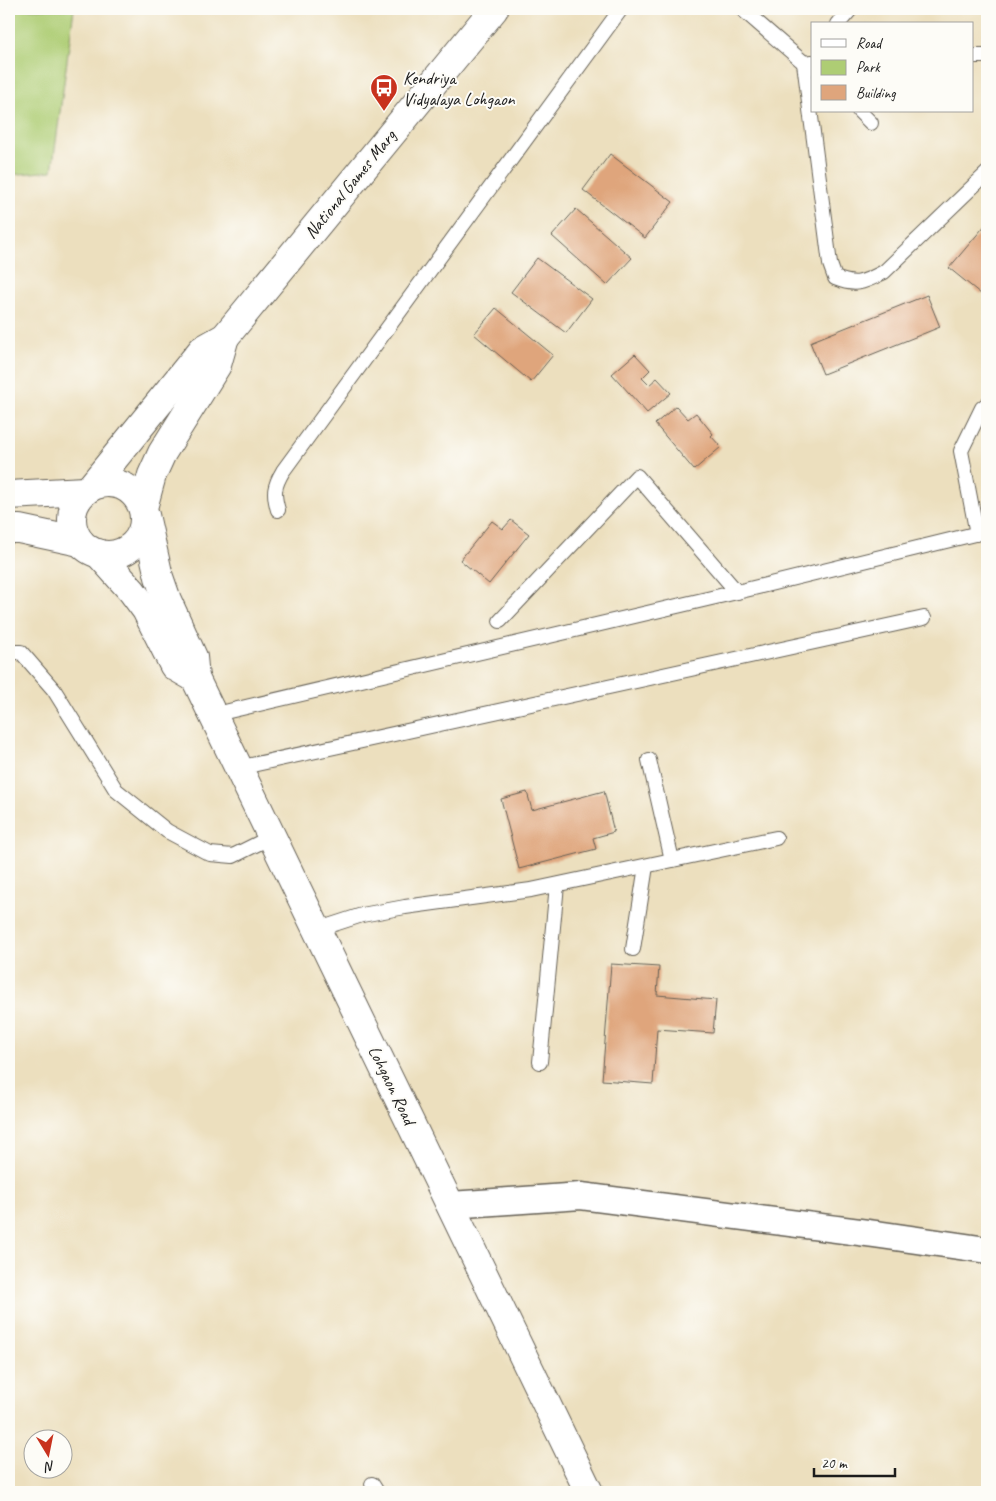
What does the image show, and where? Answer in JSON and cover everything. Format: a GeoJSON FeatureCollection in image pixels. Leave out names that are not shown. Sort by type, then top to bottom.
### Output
{"type":"FeatureCollection","features":[{"type":"Feature","properties":{"kind":"main road","name":"National Games Marg"},"geometry":{"type":"LineString","coordinates":[[144,512],[152,475],[162,453],[217,365],[226,337],[494,9]]}},
{"type":"Feature","properties":{"kind":"main road","name":"National Games Marg"},"geometry":{"type":"LineString","coordinates":[[88,489],[202,350],[226,337]]}},
{"type":"Feature","properties":{"kind":"main road"},"geometry":{"type":"LineString","coordinates":[[9,495],[88,489],[104,483],[119,484],[136,496],[144,512],[143,529],[137,542],[119,554],[112,555],[19,529],[9,529]]}},
{"type":"Feature","properties":{"kind":"main road"},"geometry":{"type":"LineString","coordinates":[[88,489],[76,502],[72,516],[74,530],[89,548],[132,591],[146,610],[174,666],[195,678]]}},
{"type":"Feature","properties":{"kind":"main road","name":"Lohgaon Road"},"geometry":{"type":"LineString","coordinates":[[144,512],[159,577],[192,657],[195,678],[589,1492]]}},
{"type":"Feature","properties":{"kind":"street"},"geometry":{"type":"LineString","coordinates":[[450,1205],[581,1196],[987,1250]]}},
{"type":"Feature","properties":{"kind":"lane"},"geometry":{"type":"LineString","coordinates":[[278,510],[274,485],[282,471],[621,9]]}},
{"type":"Feature","properties":{"kind":"lane"},"geometry":{"type":"LineString","coordinates":[[742,9],[810,62]]}},
{"type":"Feature","properties":{"kind":"lane"},"geometry":{"type":"LineString","coordinates":[[840,22],[851,9]]}},
{"type":"Feature","properties":{"kind":"lane"},"geometry":{"type":"LineString","coordinates":[[974,56],[987,56]]}},
{"type":"Feature","properties":{"kind":"lane"},"geometry":{"type":"LineString","coordinates":[[815,112],[830,264],[835,278],[848,283],[866,282],[884,272],[987,173]]}},
{"type":"Feature","properties":{"kind":"lane"},"geometry":{"type":"LineString","coordinates":[[860,112],[871,122]]}},
{"type":"Feature","properties":{"kind":"lane"},"geometry":{"type":"LineString","coordinates":[[212,715],[737,592],[982,532],[961,450],[982,408],[987,404]]}},
{"type":"Feature","properties":{"kind":"lane"},"geometry":{"type":"LineString","coordinates":[[500,621],[637,476],[737,592]]}},
{"type":"Feature","properties":{"kind":"lane"},"geometry":{"type":"LineString","coordinates":[[238,768],[924,618]]}},
{"type":"Feature","properties":{"kind":"lane"},"geometry":{"type":"LineString","coordinates":[[9,652],[21,652],[54,690],[116,790],[167,831],[210,854],[233,856],[271,837]]}},
{"type":"Feature","properties":{"kind":"lane"},"geometry":{"type":"LineString","coordinates":[[649,760],[672,860]]}},
{"type":"Feature","properties":{"kind":"lane"},"geometry":{"type":"LineString","coordinates":[[316,930],[362,915],[558,885],[776,838]]}},
{"type":"Feature","properties":{"kind":"lane"},"geometry":{"type":"LineString","coordinates":[[633,949],[646,866]]}},
{"type":"Feature","properties":{"kind":"lane"},"geometry":{"type":"LineString","coordinates":[[540,1062],[558,885]]}},
{"type":"Feature","properties":{"kind":"green space"},"geometry":{"type":"Polygon","coordinates":[[[9,9],[74,9],[52,171],[9,175],[9,9]]]}},
{"type":"Feature","properties":{"kind":"building"},"geometry":{"type":"Polygon","coordinates":[[[610,154],[673,202],[645,238],[583,190],[610,154]]]}},
{"type":"Feature","properties":{"kind":"building"},"geometry":{"type":"Polygon","coordinates":[[[576,209],[632,258],[607,285],[552,236],[576,209]]]}},
{"type":"Feature","properties":{"kind":"building"},"geometry":{"type":"Polygon","coordinates":[[[987,223],[987,286],[981,294],[949,268],[987,223]]]}},
{"type":"Feature","properties":{"kind":"building"},"geometry":{"type":"Polygon","coordinates":[[[537,258],[592,299],[566,333],[511,292],[537,258]]]}},
{"type":"Feature","properties":{"kind":"building"},"geometry":{"type":"Polygon","coordinates":[[[927,295],[940,327],[823,374],[810,342],[927,295]]]}},
{"type":"Feature","properties":{"kind":"building"},"geometry":{"type":"Polygon","coordinates":[[[496,308],[553,355],[531,382],[474,334],[496,308]]]}},
{"type":"Feature","properties":{"kind":"building"},"geometry":{"type":"Polygon","coordinates":[[[635,354],[650,370],[642,378],[649,385],[657,378],[671,393],[647,413],[612,374],[635,354]]]}},
{"type":"Feature","properties":{"kind":"building"},"geometry":{"type":"Polygon","coordinates":[[[676,406],[688,419],[696,413],[713,434],[711,436],[721,447],[694,470],[655,424],[676,406]]]}},
{"type":"Feature","properties":{"kind":"building"},"geometry":{"type":"Polygon","coordinates":[[[511,520],[529,534],[489,584],[460,560],[492,521],[503,529],[511,520]]]}},
{"type":"Feature","properties":{"kind":"building"},"geometry":{"type":"Polygon","coordinates":[[[604,791],[614,832],[593,838],[596,849],[519,869],[501,799],[527,792],[532,810],[604,791]]]}},
{"type":"Feature","properties":{"kind":"building"},"geometry":{"type":"Polygon","coordinates":[[[611,964],[659,967],[657,995],[716,1000],[713,1033],[657,1029],[653,1084],[602,1080],[611,964]]]}},
{"type":"Feature","properties":{"kind":"place","name":"Kendriya Vidyalaya Lohgaon"},"geometry":{"type":"Point","coordinates":[384,112]}}]}
